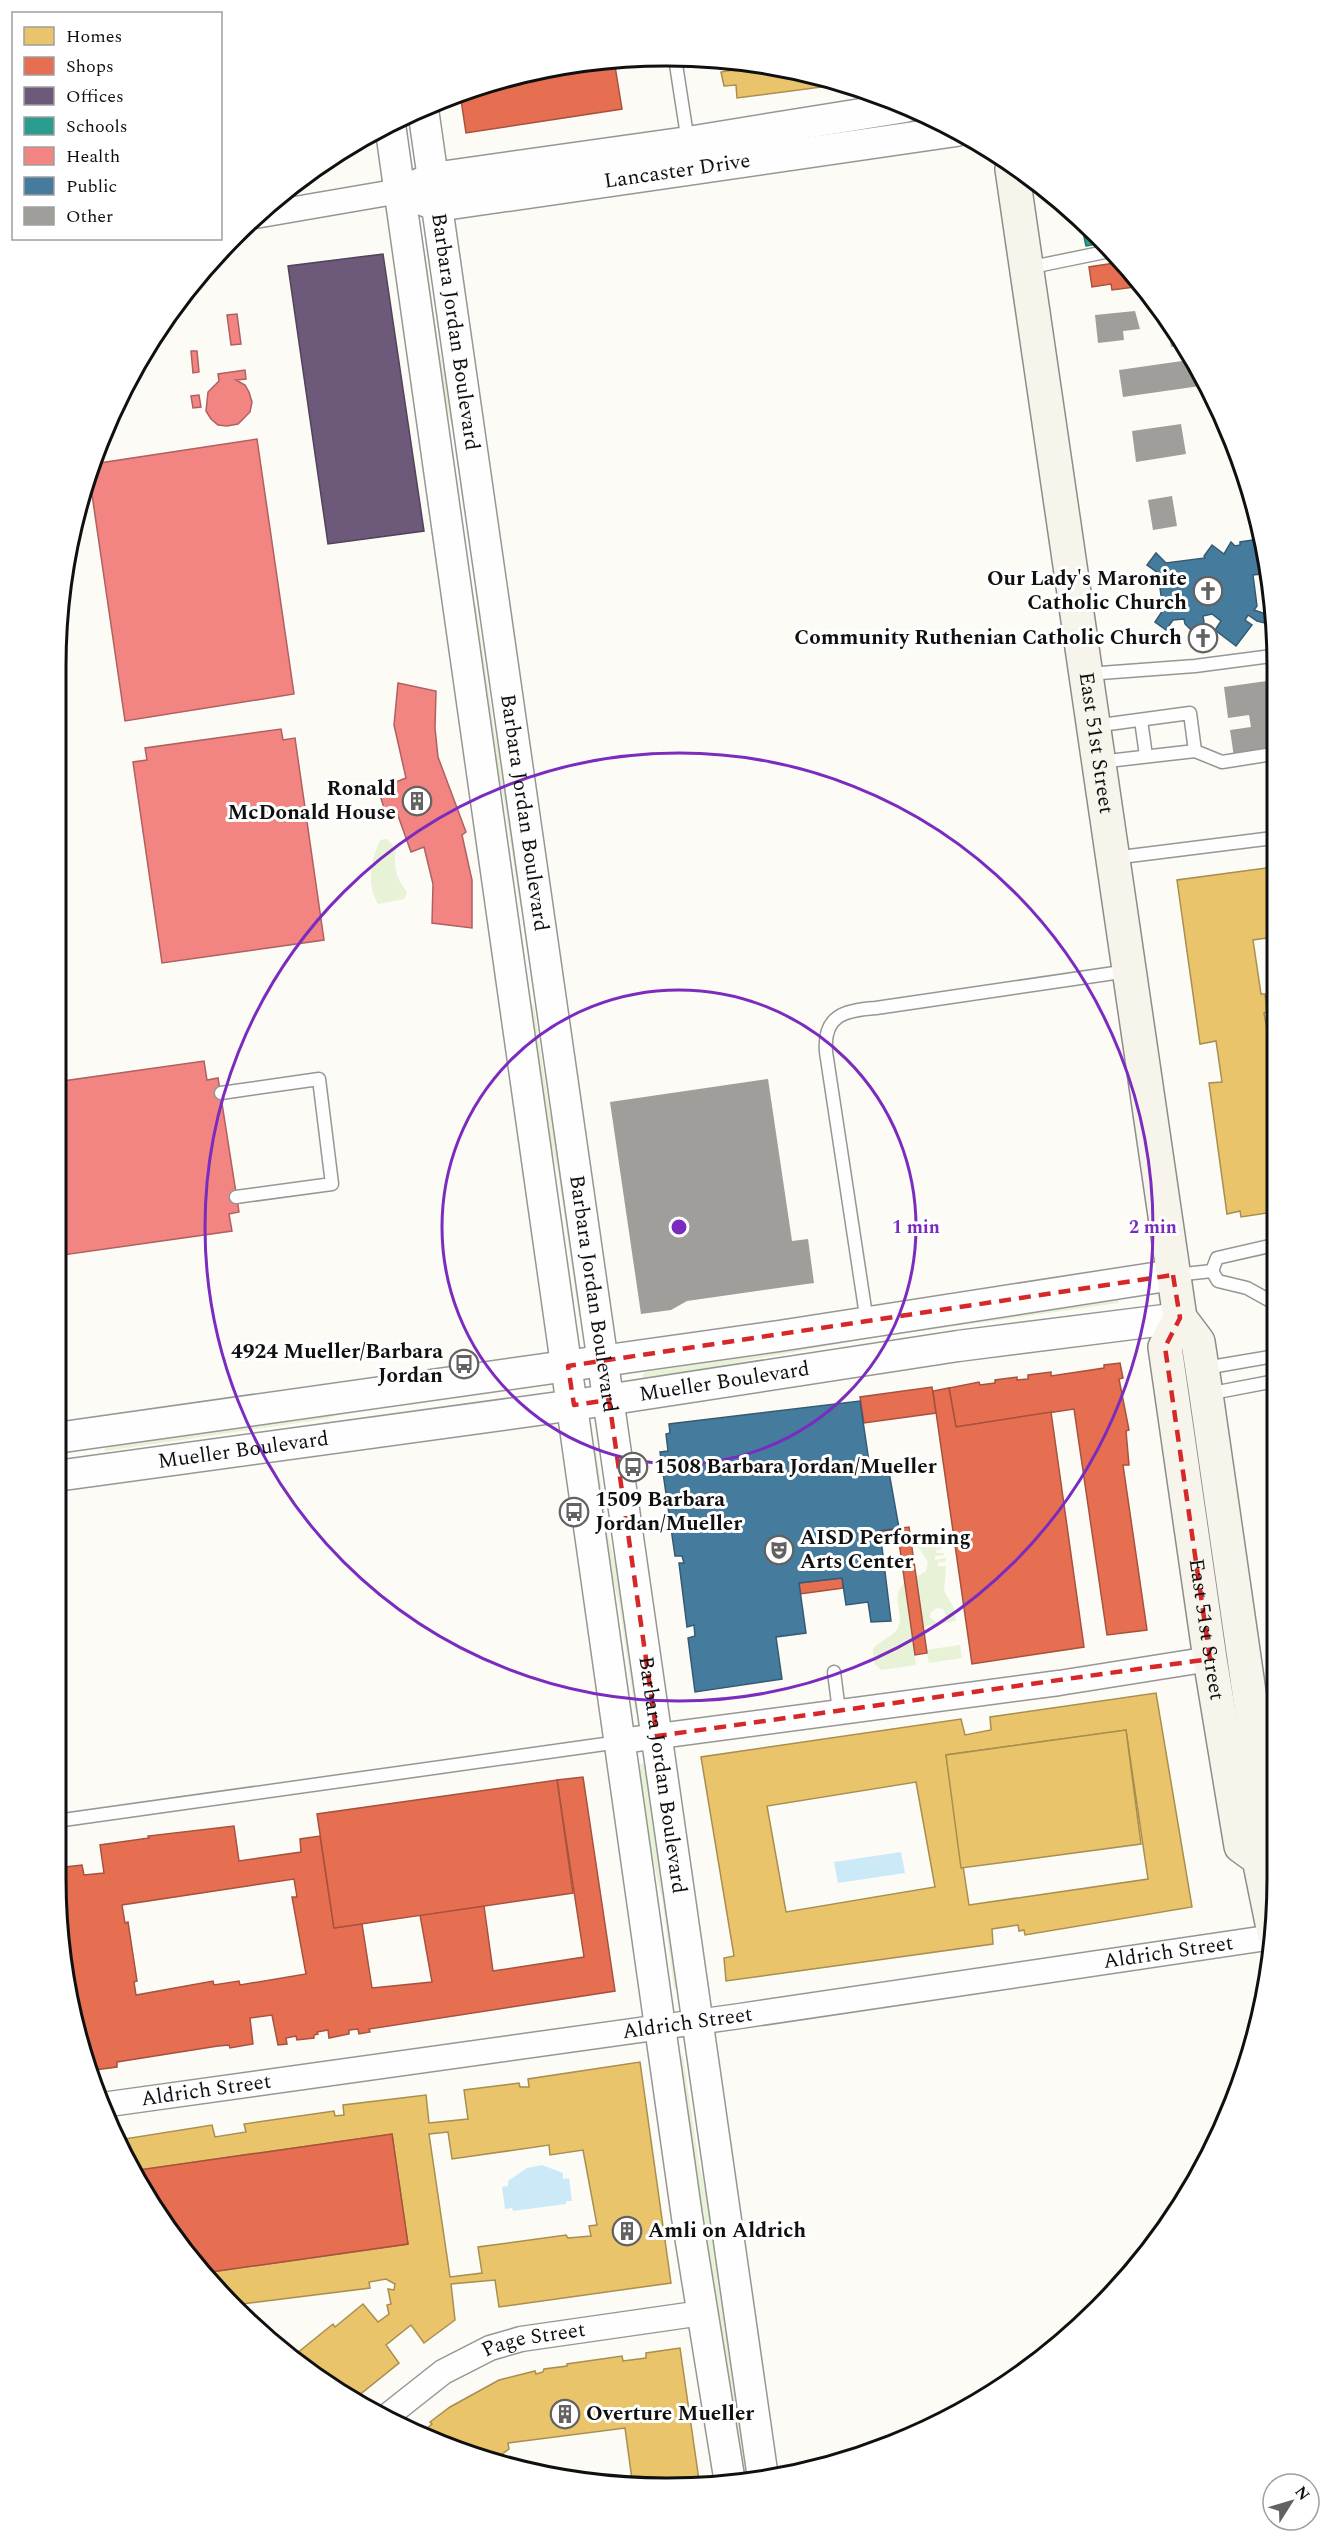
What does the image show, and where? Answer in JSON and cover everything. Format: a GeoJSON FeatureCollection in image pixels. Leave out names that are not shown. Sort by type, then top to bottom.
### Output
{"type":"FeatureCollection","features":[{"type":"Feature","properties":{"kind":"main road","name":"East 51st Street"},"geometry":{"type":"LineString","coordinates":[[1013,176],[1179,1318],[1198,1342],[1267,1818]]}},
{"type":"Feature","properties":{"kind":"main road","name":"East 51st Street"},"geometry":{"type":"LineString","coordinates":[[1179,1318],[1166,1347],[1210,1659],[1241,1846],[1259,1858],[1267,1843]]}},
{"type":"Feature","properties":{"kind":"main road"},"geometry":{"type":"LineString","coordinates":[[1259,1858],[1266,1899]]}},
{"type":"Feature","properties":{"kind":"street","name":"Lancaster Drive"},"geometry":{"type":"LineString","coordinates":[[435,192],[688,142],[890,109]]}},
{"type":"Feature","properties":{"kind":"street","name":"Barbara Jordan Boulevard"},"geometry":{"type":"LineString","coordinates":[[424,118],[762,2470]]}},
{"type":"Feature","properties":{"kind":"street","name":"Barbara Jordan Boulevard"},"geometry":{"type":"LineString","coordinates":[[391,133],[574,1405],[660,2026],[702,2313],[729,2475]]}},
{"type":"Feature","properties":{"kind":"street","name":"Lancaster Drive"},"geometry":{"type":"LineString","coordinates":[[274,213],[400,191],[435,192],[941,133]]}},
{"type":"Feature","properties":{"kind":"street","name":"Mueller Boulevard"},"geometry":{"type":"LineString","coordinates":[[66,1437],[867,1323],[1173,1275]]}},
{"type":"Feature","properties":{"kind":"street","name":"Mueller Boulevard"},"geometry":{"type":"LineString","coordinates":[[66,1475],[609,1400],[958,1347],[1179,1318]]}},
{"type":"Feature","properties":{"kind":"street"},"geometry":{"type":"LineString","coordinates":[[621,1741],[1036,1686],[1210,1659]]}},
{"type":"Feature","properties":{"kind":"street","name":"Aldrich Street"},"geometry":{"type":"LineString","coordinates":[[111,2104],[699,2022],[1264,1936]]}},
{"type":"Feature","properties":{"kind":"street","name":"Page Street"},"geometry":{"type":"LineString","coordinates":[[393,2412],[443,2372],[490,2348],[521,2339],[702,2313]]}},
{"type":"Feature","properties":{"kind":"lane"},"geometry":{"type":"LineString","coordinates":[[676,66],[688,142]]}},
{"type":"Feature","properties":{"kind":"lane"},"geometry":{"type":"LineString","coordinates":[[1026,268],[1101,253]]}},
{"type":"Feature","properties":{"kind":"lane"},"geometry":{"type":"LineString","coordinates":[[1086,674],[1195,666],[1267,657]]}},
{"type":"Feature","properties":{"kind":"lane"},"geometry":{"type":"LineString","coordinates":[[1093,726],[1190,713],[1195,751]]}},
{"type":"Feature","properties":{"kind":"lane"},"geometry":{"type":"LineString","coordinates":[[1141,720],[1146,756]]}},
{"type":"Feature","properties":{"kind":"lane"},"geometry":{"type":"LineString","coordinates":[[1098,762],[1195,751],[1222,762],[1267,755]]}},
{"type":"Feature","properties":{"kind":"lane"},"geometry":{"type":"LineString","coordinates":[[1112,858],[1267,839]]}},
{"type":"Feature","properties":{"kind":"lane"},"geometry":{"type":"LineString","coordinates":[[867,1323],[826,1052],[825,1041],[830,1027],[842,1013],[852,1009],[1129,971]]}},
{"type":"Feature","properties":{"kind":"lane"},"geometry":{"type":"LineString","coordinates":[[221,1093],[319,1079],[332,1184],[236,1197]]}},
{"type":"Feature","properties":{"kind":"lane"},"geometry":{"type":"LineString","coordinates":[[1212,1271],[1218,1258],[1267,1247]]}},
{"type":"Feature","properties":{"kind":"lane"},"geometry":{"type":"LineString","coordinates":[[1173,1275],[1212,1271]]}},
{"type":"Feature","properties":{"kind":"lane"},"geometry":{"type":"LineString","coordinates":[[1212,1271],[1218,1281],[1247,1288],[1267,1298]]}},
{"type":"Feature","properties":{"kind":"lane"},"geometry":{"type":"LineString","coordinates":[[1204,1381],[1267,1359]]}},
{"type":"Feature","properties":{"kind":"lane"},"geometry":{"type":"LineString","coordinates":[[1204,1381],[1267,1381]]}},
{"type":"Feature","properties":{"kind":"lane"},"geometry":{"type":"LineString","coordinates":[[834,1672],[839,1711]]}},
{"type":"Feature","properties":{"kind":"lane"},"geometry":{"type":"LineString","coordinates":[[66,1820],[621,1741]]}},
{"type":"Feature","properties":{"kind":"highlighted area"},"geometry":{"type":"Polygon","coordinates":[[[1173,1275],[1180,1318],[1165,1347],[1210,1659],[657,1736],[609,1400],[574,1405],[568,1366],[1173,1275]]]}},
{"type":"Feature","properties":{"kind":"green space"},"geometry":{"type":"Polygon","coordinates":[[[420,248],[425,250],[439,349],[456,416],[467,514],[464,511],[453,431],[440,382],[420,248]]]}},
{"type":"Feature","properties":{"kind":"green space"},"geometry":{"type":"Polygon","coordinates":[[[472,602],[476,605],[495,734],[511,800],[524,910],[520,906],[504,800],[493,756],[472,602]]]}},
{"type":"Feature","properties":{"kind":"green space"},"geometry":{"type":"Polygon","coordinates":[[[387,839],[396,849],[396,872],[407,892],[404,899],[378,904],[372,888],[371,872],[380,840],[387,839]]]}},
{"type":"Feature","properties":{"kind":"green space"},"geometry":{"type":"Polygon","coordinates":[[[529,1003],[534,1006],[583,1320],[579,1316],[558,1172],[547,1129],[529,1003]]]}},
{"type":"Feature","properties":{"kind":"green space"},"geometry":{"type":"Polygon","coordinates":[[[1120,1297],[1118,1303],[871,1338],[646,1379],[642,1376],[645,1372],[789,1351],[851,1335],[1120,1297]]]}},
{"type":"Feature","properties":{"kind":"green space"},"geometry":{"type":"Polygon","coordinates":[[[369,1406],[325,1419],[106,1451],[104,1449],[148,1435],[369,1406]]]}},
{"type":"Feature","properties":{"kind":"green space"},"geometry":{"type":"Polygon","coordinates":[[[595,1444],[609,1538],[625,1604],[639,1714],[635,1710],[619,1604],[603,1539],[589,1445],[595,1444]]]}},
{"type":"Feature","properties":{"kind":"green space"},"geometry":{"type":"Polygon","coordinates":[[[920,1540],[920,1543],[928,1542],[929,1546],[934,1545],[935,1548],[941,1547],[942,1549],[936,1550],[937,1553],[944,1553],[944,1555],[935,1556],[935,1560],[946,1558],[946,1561],[938,1563],[938,1566],[946,1566],[944,1591],[954,1608],[956,1621],[940,1624],[946,1616],[943,1609],[937,1608],[931,1612],[930,1617],[938,1624],[923,1627],[916,1577],[926,1571],[928,1562],[919,1548],[912,1547],[911,1541],[920,1540]]]}},
{"type":"Feature","properties":{"kind":"green space"},"geometry":{"type":"Polygon","coordinates":[[[905,1583],[916,1665],[881,1670],[874,1663],[873,1649],[898,1628],[900,1616],[898,1593],[905,1583]]]}},
{"type":"Feature","properties":{"kind":"green space"},"geometry":{"type":"Polygon","coordinates":[[[960,1645],[962,1658],[929,1663],[926,1650],[960,1645]]]}},
{"type":"Feature","properties":{"kind":"green space"},"geometry":{"type":"Polygon","coordinates":[[[646,1763],[678,1991],[674,1988],[662,1898],[642,1814],[638,1765],[646,1763]]]}},
{"type":"Feature","properties":{"kind":"green space"},"geometry":{"type":"Polygon","coordinates":[[[678,2054],[683,2057],[699,2163],[712,2217],[751,2472],[744,2473],[734,2415],[723,2374],[678,2054]]]}},
{"type":"Feature","properties":{"kind":"water"},"geometry":{"type":"Polygon","coordinates":[[[901,1852],[905,1873],[838,1883],[834,1862],[901,1852]]]}},
{"type":"Feature","properties":{"kind":"water"},"geometry":{"type":"Polygon","coordinates":[[[542,2165],[563,2173],[563,2179],[569,2178],[572,2201],[566,2201],[566,2204],[513,2211],[512,2208],[505,2209],[502,2187],[508,2186],[508,2181],[527,2168],[542,2165]]]}},
{"type":"Feature","properties":{"kind":"building: Homes"},"geometry":{"type":"Polygon","coordinates":[[[733,70],[824,87],[737,98],[736,85],[724,86],[721,72],[733,70]]]}},
{"type":"Feature","properties":{"kind":"building: Homes"},"geometry":{"type":"Polygon","coordinates":[[[1267,868],[1267,938],[1253,940],[1261,994],[1265,994],[1267,1012],[1264,1013],[1267,1029],[1267,1213],[1241,1217],[1240,1211],[1227,1214],[1209,1083],[1222,1082],[1216,1041],[1200,1044],[1177,880],[1267,868]]]}},
{"type":"Feature","properties":{"kind":"building: Homes"},"geometry":{"type":"Polygon","coordinates":[[[1156,1693],[1192,1907],[1025,1935],[1024,1930],[1019,1931],[1018,1925],[992,1929],[993,1944],[726,1981],[724,1958],[734,1956],[701,1757],[961,1719],[965,1735],[991,1730],[990,1717],[1156,1693]],[[1126,1730],[946,1755],[969,1905],[1148,1879],[1126,1730]],[[916,1782],[767,1806],[786,1912],[935,1887],[916,1782]]]}},
{"type":"Feature","properties":{"kind":"building: Homes"},"geometry":{"type":"Polygon","coordinates":[[[1126,1730],[1141,1844],[961,1868],[946,1755],[1126,1730]]]}},
{"type":"Feature","properties":{"kind":"building: Homes","name":"Amli on Aldrich"},"geometry":{"type":"Polygon","coordinates":[[[640,2062],[671,2283],[499,2307],[495,2280],[451,2284],[455,2320],[424,2343],[411,2325],[386,2345],[399,2363],[360,2394],[299,2352],[333,2324],[335,2327],[363,2304],[378,2322],[389,2314],[387,2305],[391,2304],[388,2289],[394,2290],[395,2284],[386,2279],[369,2282],[370,2288],[244,2304],[214,2272],[408,2244],[392,2134],[142,2170],[126,2139],[212,2125],[215,2137],[246,2132],[244,2124],[334,2111],[335,2116],[344,2115],[343,2105],[426,2095],[429,2123],[468,2119],[464,2090],[519,2083],[520,2087],[529,2087],[528,2079],[640,2062]],[[448,2132],[429,2134],[450,2277],[482,2273],[478,2247],[566,2235],[568,2238],[591,2236],[589,2226],[597,2225],[583,2150],[550,2155],[549,2145],[452,2159],[448,2132]]]}},
{"type":"Feature","properties":{"kind":"building: Homes","name":"Overture Mueller"},"geometry":{"type":"Polygon","coordinates":[[[680,2348],[699,2477],[632,2477],[625,2428],[508,2443],[509,2449],[501,2455],[428,2428],[432,2424],[430,2422],[450,2407],[499,2380],[535,2371],[536,2374],[543,2372],[544,2369],[567,2366],[567,2364],[622,2356],[623,2361],[646,2358],[646,2353],[680,2348]]]}},
{"type":"Feature","properties":{"kind":"building: Shops"},"geometry":{"type":"Polygon","coordinates":[[[615,68],[622,109],[466,133],[461,103],[511,86],[588,71],[615,68]]]}},
{"type":"Feature","properties":{"kind":"building: Shops"},"geometry":{"type":"Polygon","coordinates":[[[1111,264],[1132,287],[1112,290],[1111,284],[1092,287],[1089,267],[1111,264]]]}},
{"type":"Feature","properties":{"kind":"building: Shops"},"geometry":{"type":"Polygon","coordinates":[[[1120,1363],[1123,1378],[1119,1379],[1129,1430],[1126,1431],[1129,1465],[1123,1465],[1147,1630],[1107,1635],[1074,1409],[956,1427],[949,1388],[979,1382],[980,1385],[995,1383],[995,1380],[1017,1377],[1017,1380],[1028,1379],[1028,1375],[1051,1372],[1051,1376],[1104,1368],[1104,1365],[1120,1363]]]}},
{"type":"Feature","properties":{"kind":"building: Shops"},"geometry":{"type":"Polygon","coordinates":[[[932,1387],[936,1413],[864,1423],[860,1397],[932,1387]]]}},
{"type":"Feature","properties":{"kind":"building: Shops"},"geometry":{"type":"Polygon","coordinates":[[[949,1388],[956,1427],[1051,1412],[1084,1647],[972,1664],[933,1391],[949,1388]]]}},
{"type":"Feature","properties":{"kind":"building: Shops"},"geometry":{"type":"Polygon","coordinates":[[[909,1527],[927,1653],[915,1655],[899,1542],[882,1545],[880,1531],[909,1527]]]}},
{"type":"Feature","properties":{"kind":"building: Shops"},"geometry":{"type":"Polygon","coordinates":[[[842,1578],[843,1588],[800,1594],[799,1583],[842,1578]]]}},
{"type":"Feature","properties":{"kind":"building: Shops"},"geometry":{"type":"Polygon","coordinates":[[[583,1777],[615,1991],[369,2029],[370,2032],[359,2034],[358,2029],[349,2030],[349,2034],[329,2038],[328,2030],[317,2032],[314,2038],[297,2040],[296,2036],[286,2038],[287,2044],[278,2045],[272,2015],[250,2018],[253,2044],[230,2048],[229,2045],[218,2046],[117,2062],[117,2067],[98,2070],[86,2033],[71,1956],[67,1917],[66,1867],[82,1865],[84,1875],[104,1873],[100,1845],[149,1838],[148,1836],[234,1826],[239,1861],[301,1852],[300,1839],[320,1836],[334,1928],[362,1924],[372,1988],[432,1982],[420,1915],[484,1906],[493,1971],[584,1957],[557,1780],[583,1777]],[[294,1879],[122,1905],[125,1923],[128,1922],[137,1981],[134,1982],[136,1995],[213,1981],[214,1985],[239,1981],[240,1985],[306,1974],[292,1897],[297,1897],[294,1879]]]}},
{"type":"Feature","properties":{"kind":"building: Shops"},"geometry":{"type":"Polygon","coordinates":[[[557,1780],[573,1893],[334,1928],[317,1814],[557,1780]]]}},
{"type":"Feature","properties":{"kind":"building: Shops"},"geometry":{"type":"Polygon","coordinates":[[[392,2134],[408,2244],[214,2272],[167,2211],[142,2170],[392,2134]]]}},
{"type":"Feature","properties":{"kind":"building: Offices"},"geometry":{"type":"Polygon","coordinates":[[[383,254],[424,531],[328,544],[288,266],[383,254]]]}},
{"type":"Feature","properties":{"kind":"building: Schools"},"geometry":{"type":"Polygon","coordinates":[[[1084,235],[1093,245],[1086,246],[1084,235]]]}},
{"type":"Feature","properties":{"kind":"building: Health"},"geometry":{"type":"Polygon","coordinates":[[[237,314],[241,344],[231,345],[227,315],[237,314]]]}},
{"type":"Feature","properties":{"kind":"building: Health"},"geometry":{"type":"Polygon","coordinates":[[[191,351],[197,351],[199,372],[193,373],[191,351]]]}},
{"type":"Feature","properties":{"kind":"building: Health"},"geometry":{"type":"Polygon","coordinates":[[[245,370],[246,379],[236,380],[245,385],[249,392],[252,402],[250,412],[238,424],[218,425],[206,411],[208,392],[219,381],[218,374],[245,370]]]}},
{"type":"Feature","properties":{"kind":"building: Health"},"geometry":{"type":"Polygon","coordinates":[[[199,395],[201,407],[193,408],[191,396],[199,395]]]}},
{"type":"Feature","properties":{"kind":"building: Health"},"geometry":{"type":"Polygon","coordinates":[[[257,439],[294,694],[125,721],[92,493],[102,463],[257,439]]]}},
{"type":"Feature","properties":{"kind":"building: Health","name":"Ronald McDonald House"},"geometry":{"type":"Polygon","coordinates":[[[398,683],[436,691],[435,728],[438,757],[466,832],[462,835],[472,880],[472,928],[432,923],[433,884],[424,847],[411,852],[396,810],[386,814],[378,789],[406,778],[394,725],[398,683]]]}},
{"type":"Feature","properties":{"kind":"building: Health"},"geometry":{"type":"Polygon","coordinates":[[[281,729],[283,740],[295,738],[324,940],[162,963],[133,762],[147,760],[145,748],[281,729]]]}},
{"type":"Feature","properties":{"kind":"building: Health"},"geometry":{"type":"Polygon","coordinates":[[[204,1061],[207,1080],[218,1078],[239,1212],[229,1214],[232,1231],[66,1255],[66,1081],[204,1061]]]}},
{"type":"Feature","properties":{"kind":"building: Public","name":"Our Lady's Maronite Catholic Church"},"geometry":{"type":"Polygon","coordinates":[[[1253,540],[1260,574],[1253,575],[1257,606],[1254,610],[1265,614],[1266,623],[1248,615],[1245,620],[1252,625],[1236,646],[1215,630],[1221,621],[1212,614],[1203,616],[1204,622],[1199,628],[1191,630],[1185,624],[1184,619],[1173,620],[1166,630],[1155,622],[1163,610],[1158,573],[1147,565],[1156,553],[1166,563],[1205,558],[1204,556],[1212,545],[1224,554],[1231,542],[1235,546],[1240,545],[1240,542],[1253,540]]]}},
{"type":"Feature","properties":{"kind":"building: Public","name":"AISD Performing Arts Center"},"geometry":{"type":"Polygon","coordinates":[[[860,1401],[871,1475],[889,1472],[899,1528],[880,1531],[891,1621],[871,1622],[868,1602],[846,1605],[842,1578],[799,1583],[806,1633],[776,1637],[782,1679],[695,1692],[688,1638],[695,1636],[694,1625],[687,1627],[679,1563],[684,1563],[682,1556],[675,1556],[660,1452],[668,1451],[666,1434],[670,1433],[669,1424],[860,1401]]]}},
{"type":"Feature","properties":{"kind":"building: Other"},"geometry":{"type":"Polygon","coordinates":[[[1135,311],[1140,329],[1123,331],[1124,340],[1098,343],[1095,315],[1135,311]]]}},
{"type":"Feature","properties":{"kind":"building: Other"},"geometry":{"type":"Polygon","coordinates":[[[1184,361],[1197,386],[1123,397],[1119,370],[1184,361]]]}},
{"type":"Feature","properties":{"kind":"building: Other"},"geometry":{"type":"Polygon","coordinates":[[[1181,424],[1186,454],[1136,462],[1132,431],[1181,424]]]}},
{"type":"Feature","properties":{"kind":"building: Other"},"geometry":{"type":"Polygon","coordinates":[[[1172,496],[1177,526],[1153,530],[1148,500],[1172,496]]]}},
{"type":"Feature","properties":{"kind":"building: Other"},"geometry":{"type":"Polygon","coordinates":[[[1267,681],[1267,752],[1234,757],[1230,730],[1251,727],[1249,715],[1228,718],[1224,687],[1267,681]]]}},
{"type":"Feature","properties":{"kind":"building: Other"},"geometry":{"type":"Polygon","coordinates":[[[768,1079],[792,1241],[808,1239],[814,1283],[687,1301],[671,1310],[641,1314],[610,1102],[768,1079]]]}},
{"type":"Feature","properties":{"kind":"place","name":"Our Lady's Maronite Catholic Church"},"geometry":{"type":"Point","coordinates":[1208,591]}},
{"type":"Feature","properties":{"kind":"place","name":"Community Ruthenian Catholic Church"},"geometry":{"type":"Point","coordinates":[1203,638]}},
{"type":"Feature","properties":{"kind":"place","name":"Ronald McDonald House"},"geometry":{"type":"Point","coordinates":[417,801]}},
{"type":"Feature","properties":{"kind":"place","name":"4924 Mueller/Barbara Jordan"},"geometry":{"type":"Point","coordinates":[464,1364]}},
{"type":"Feature","properties":{"kind":"place","name":"1508 Barbara Jordan/Mueller"},"geometry":{"type":"Point","coordinates":[633,1467]}},
{"type":"Feature","properties":{"kind":"place","name":"1509 Barbara Jordan/Mueller"},"geometry":{"type":"Point","coordinates":[574,1512]}},
{"type":"Feature","properties":{"kind":"place","name":"AISD Performing Arts Center"},"geometry":{"type":"Point","coordinates":[779,1550]}},
{"type":"Feature","properties":{"kind":"place","name":"Amli on Aldrich"},"geometry":{"type":"Point","coordinates":[627,2231]}},
{"type":"Feature","properties":{"kind":"place","name":"Overture Mueller"},"geometry":{"type":"Point","coordinates":[565,2414]}}]}
